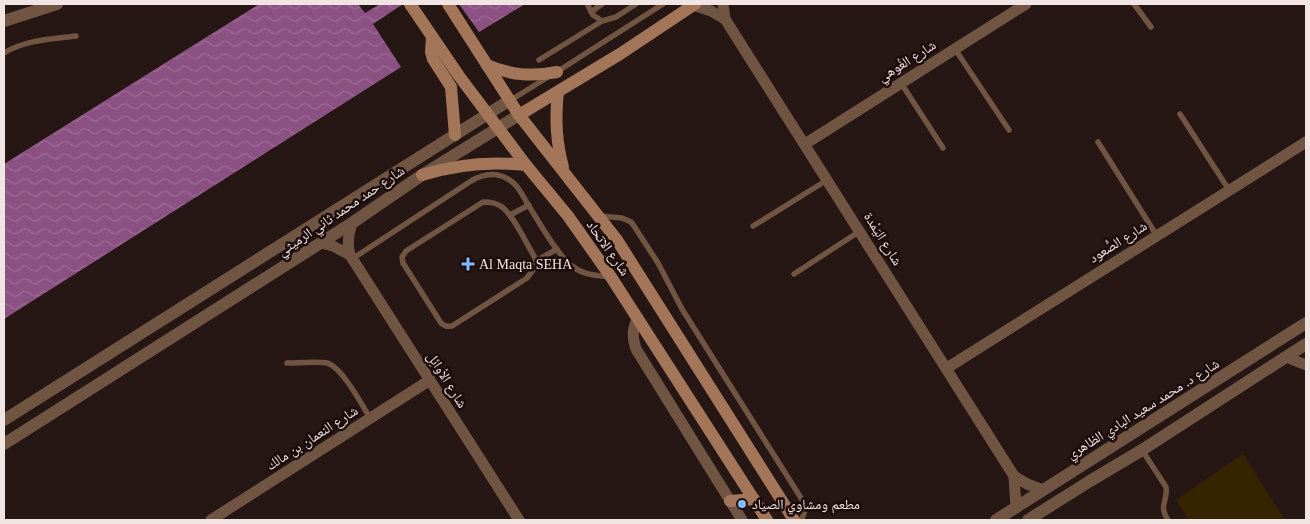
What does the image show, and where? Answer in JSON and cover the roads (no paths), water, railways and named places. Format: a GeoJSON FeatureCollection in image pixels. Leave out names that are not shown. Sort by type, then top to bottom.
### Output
{"type":"FeatureCollection","features":[{"type":"Feature","properties":{"kind":"main road","name":"شارع الاتحاد"},"geometry":{"type":"LineString","coordinates":[[410,4],[487,114],[568,216],[611,277],[767,520]]}},
{"type":"Feature","properties":{"kind":"main road","name":"شارع الاتحاد"},"geometry":{"type":"LineString","coordinates":[[448,4],[520,115],[617,240],[794,520]]}},
{"type":"Feature","properties":{"kind":"main road","name":"شارع حمد محمد ثاني الرميثي"},"geometry":{"type":"LineString","coordinates":[[520,115],[620,54],[694,5]]}},
{"type":"Feature","properties":{"kind":"main road"},"geometry":{"type":"LineString","coordinates":[[432,37],[431,52],[433,59],[451,87],[454,135]]}},
{"type":"Feature","properties":{"kind":"main road"},"geometry":{"type":"LineString","coordinates":[[486,65],[513,74],[528,75],[557,72]]}},
{"type":"Feature","properties":{"kind":"main road"},"geometry":{"type":"LineString","coordinates":[[558,92],[556,130],[564,172]]}},
{"type":"Feature","properties":{"kind":"main road"},"geometry":{"type":"LineString","coordinates":[[422,174],[471,164],[507,163],[526,165]]}},
{"type":"Feature","properties":{"kind":"main road"},"geometry":{"type":"LineString","coordinates":[[730,502],[754,499]]}},
{"type":"Feature","properties":{"kind":"street"},"geometry":{"type":"LineString","coordinates":[[4,21],[57,4]]}},
{"type":"Feature","properties":{"kind":"street","name":"شارع اليَمْدة"},"geometry":{"type":"LineString","coordinates":[[723,4],[725,19],[1014,476],[1016,508]]}},
{"type":"Feature","properties":{"kind":"street"},"geometry":{"type":"LineString","coordinates":[[694,5],[711,11],[725,19]]}},
{"type":"Feature","properties":{"kind":"street","name":"شارع الغُوهي"},"geometry":{"type":"LineString","coordinates":[[804,144],[955,49],[1019,6]]}},
{"type":"Feature","properties":{"kind":"street","name":"شارع حمد محمد ثاني الرميثي"},"geometry":{"type":"LineString","coordinates":[[4,420],[510,100]]}},
{"type":"Feature","properties":{"kind":"street","name":"شارع حمد محمد ثاني الرميثي"},"geometry":{"type":"LineString","coordinates":[[4,444],[352,223],[422,174],[520,115]]}},
{"type":"Feature","properties":{"kind":"street","name":"شارع الصُّعود"},"geometry":{"type":"LineString","coordinates":[[946,368],[1306,142]]}},
{"type":"Feature","properties":{"kind":"street"},"geometry":{"type":"LineString","coordinates":[[351,257],[348,236],[352,223]]}},
{"type":"Feature","properties":{"kind":"street"},"geometry":{"type":"LineString","coordinates":[[321,243],[339,248],[351,257]]}},
{"type":"Feature","properties":{"kind":"street","name":"شارع الأوائِل"},"geometry":{"type":"LineString","coordinates":[[351,257],[519,520]]}},
{"type":"Feature","properties":{"kind":"street"},"geometry":{"type":"LineString","coordinates":[[638,318],[633,333],[636,349],[742,520]]}},
{"type":"Feature","properties":{"kind":"street","name":"شارع د. محمد سعيد البادي الظاهري"},"geometry":{"type":"LineString","coordinates":[[996,520],[1306,323]]}},
{"type":"Feature","properties":{"kind":"street"},"geometry":{"type":"LineString","coordinates":[[1028,520],[1142,450],[1306,344]]}},
{"type":"Feature","properties":{"kind":"street"},"geometry":{"type":"LineString","coordinates":[[1286,357],[1306,366]]}},
{"type":"Feature","properties":{"kind":"street","name":"شارع النعمان بن مالك"},"geometry":{"type":"LineString","coordinates":[[216,519],[430,380]]}},
{"type":"Feature","properties":{"kind":"street"},"geometry":{"type":"LineString","coordinates":[[34,401],[39,413],[46,417]]}},
{"type":"Feature","properties":{"kind":"street"},"geometry":{"type":"LineString","coordinates":[[1082,466],[1090,471],[1090,481]]}},
{"type":"Feature","properties":{"kind":"street"},"geometry":{"type":"LineString","coordinates":[[1014,476],[1027,484],[1043,490]]}},
{"type":"Feature","properties":{"kind":"lane"},"geometry":{"type":"LineString","coordinates":[[589,4],[591,12],[602,21]]}},
{"type":"Feature","properties":{"kind":"lane"},"geometry":{"type":"LineString","coordinates":[[591,12],[602,4]]}},
{"type":"Feature","properties":{"kind":"lane"},"geometry":{"type":"LineString","coordinates":[[539,60],[602,21],[616,17],[636,4]]}},
{"type":"Feature","properties":{"kind":"lane","name":"شارع حمد محمد ثاني الرميثي"},"geometry":{"type":"LineString","coordinates":[[510,100],[663,4]]}},
{"type":"Feature","properties":{"kind":"lane"},"geometry":{"type":"LineString","coordinates":[[1134,4],[1151,27]]}},
{"type":"Feature","properties":{"kind":"lane"},"geometry":{"type":"LineString","coordinates":[[4,53],[30,42],[76,36]]}},
{"type":"Feature","properties":{"kind":"lane"},"geometry":{"type":"LineString","coordinates":[[955,49],[1008,130]]}},
{"type":"Feature","properties":{"kind":"lane"},"geometry":{"type":"LineString","coordinates":[[901,83],[943,148]]}},
{"type":"Feature","properties":{"kind":"lane"},"geometry":{"type":"LineString","coordinates":[[1180,114],[1229,190]]}},
{"type":"Feature","properties":{"kind":"lane"},"geometry":{"type":"LineString","coordinates":[[1098,142],[1157,236]]}},
{"type":"Feature","properties":{"kind":"lane"},"geometry":{"type":"LineString","coordinates":[[351,257],[471,181],[493,174],[507,178],[518,188],[568,263],[588,275],[611,277]]}},
{"type":"Feature","properties":{"kind":"lane"},"geometry":{"type":"LineString","coordinates":[[753,226],[827,180]]}},
{"type":"Feature","properties":{"kind":"lane"},"geometry":{"type":"LineString","coordinates":[[483,202],[488,202],[498,204],[510,215],[536,261],[533,270],[527,278],[452,326],[448,326],[441,323],[403,263],[402,257],[406,251],[483,202]]}},
{"type":"Feature","properties":{"kind":"lane"},"geometry":{"type":"LineString","coordinates":[[510,215],[529,205]]}},
{"type":"Feature","properties":{"kind":"lane"},"geometry":{"type":"LineString","coordinates":[[599,216],[616,217],[626,220],[634,226],[642,238],[658,263],[682,309],[804,503],[805,512],[801,520]]}},
{"type":"Feature","properties":{"kind":"lane"},"geometry":{"type":"LineString","coordinates":[[794,274],[860,231]]}},
{"type":"Feature","properties":{"kind":"lane"},"geometry":{"type":"LineString","coordinates":[[536,261],[557,249]]}},
{"type":"Feature","properties":{"kind":"lane"},"geometry":{"type":"LineString","coordinates":[[287,363],[326,362],[333,366],[341,373],[370,418]]}},
{"type":"Feature","properties":{"kind":"lane"},"geometry":{"type":"LineString","coordinates":[[1142,450],[1166,487],[1163,508],[1168,520]]}},
{"type":"Feature","properties":{"kind":"water"},"geometry":{"type":"Polygon","coordinates":[[[259,4],[358,4],[365,13],[380,4],[403,4],[373,24],[401,67],[4,319],[4,164],[259,4]]]}},
{"type":"Feature","properties":{"kind":"water"},"geometry":{"type":"Polygon","coordinates":[[[459,4],[525,4],[479,32],[459,4]]]}},
{"type":"Feature","properties":{"kind":"place","name":"Al Maqta SEHA"},"geometry":{"type":"Point","coordinates":[468,264]}},
{"type":"Feature","properties":{"kind":"place","name":"مطعم ومشاوي الصياد"},"geometry":{"type":"Point","coordinates":[742,504]}}]}
